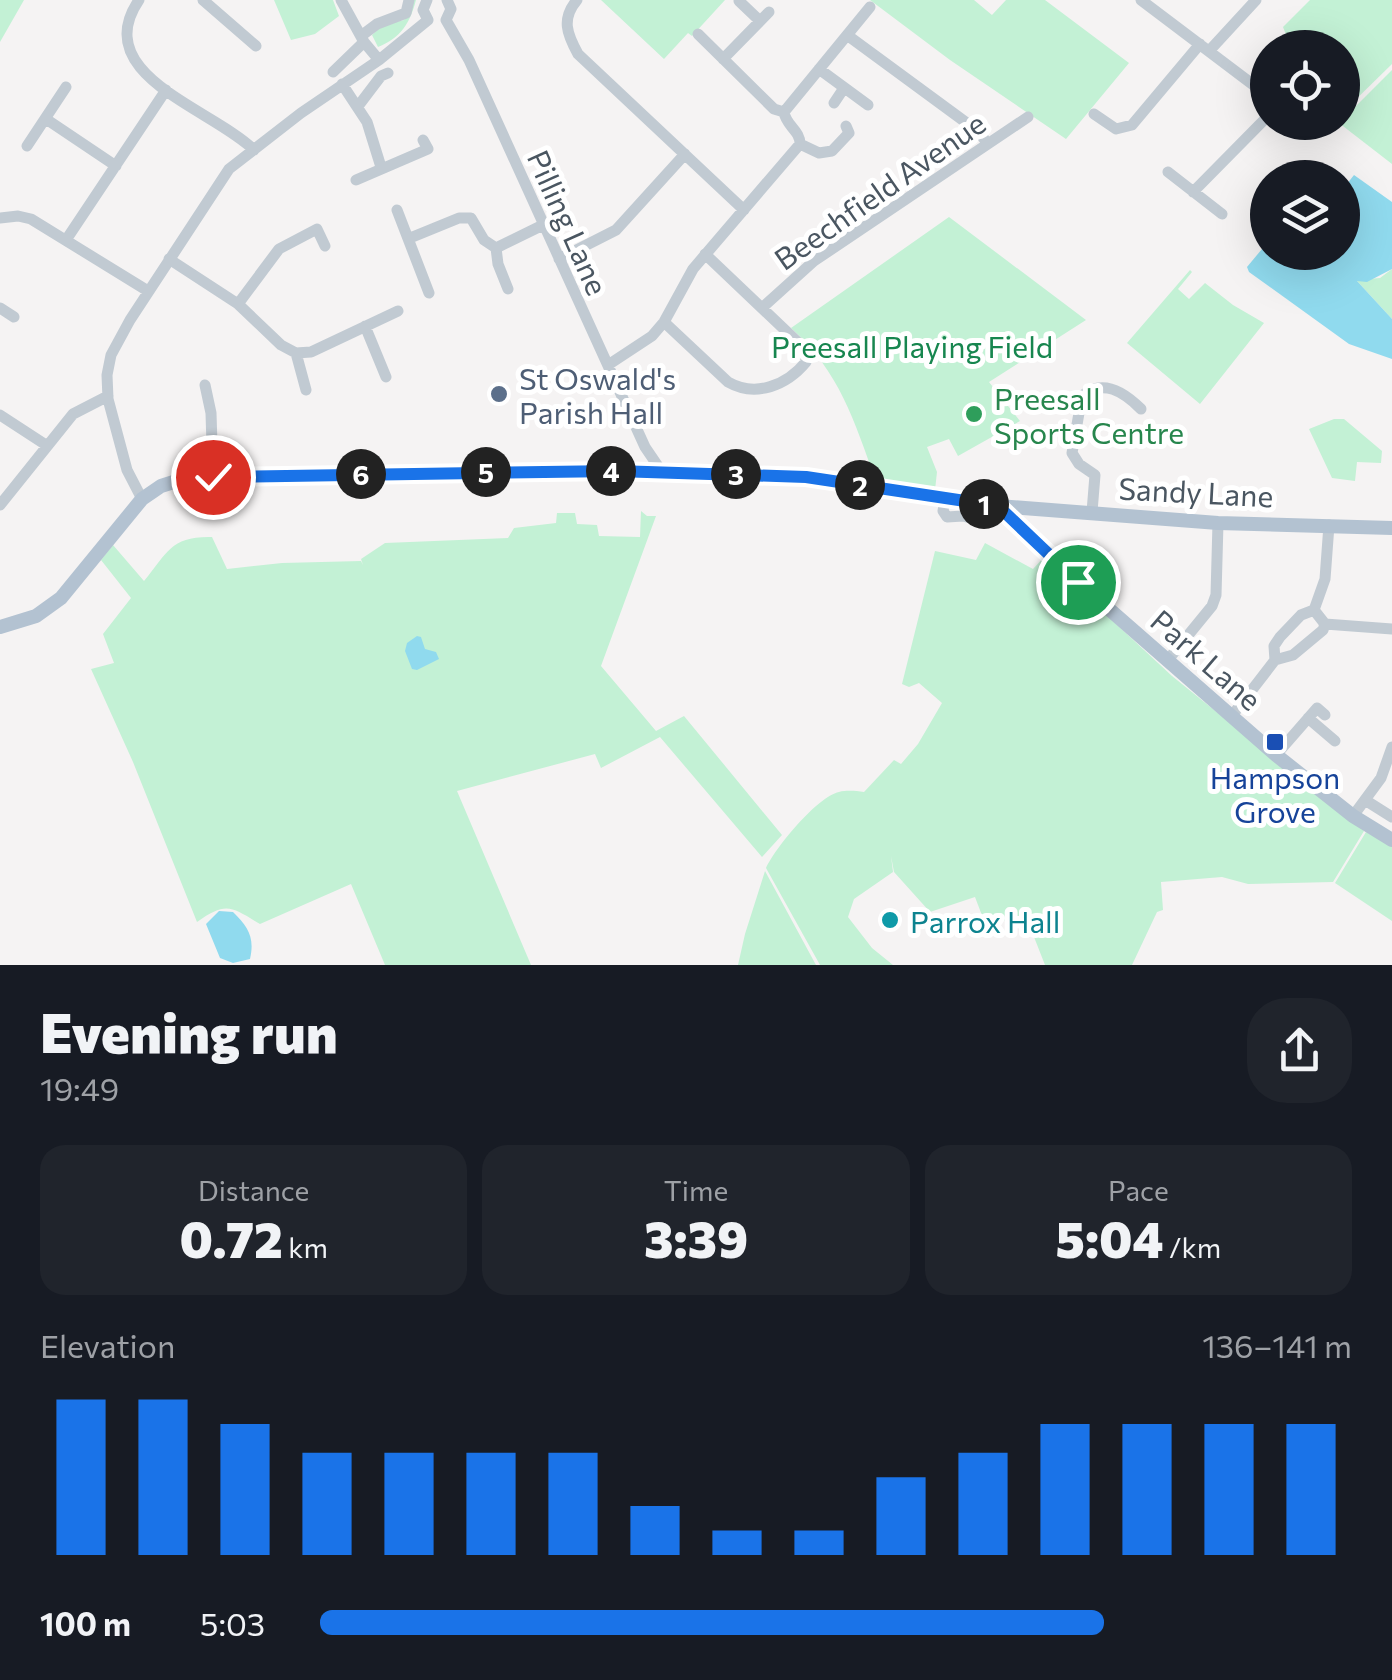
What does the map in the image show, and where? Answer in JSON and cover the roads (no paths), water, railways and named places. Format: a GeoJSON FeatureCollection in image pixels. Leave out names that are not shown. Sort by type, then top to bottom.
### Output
{"type":"FeatureCollection","features":[{"type":"Feature","properties":{"kind":"main road","name":"Sandy Lane"},"geometry":{"type":"LineString","coordinates":[[142,499],[161,486],[183,479],[213,477],[658,472],[806,477],[998,506],[1218,523],[1392,528]]}},
{"type":"Feature","properties":{"kind":"main road"},"geometry":{"type":"LineString","coordinates":[[0,628],[36,616],[62,598],[142,499]]}},
{"type":"Feature","properties":{"kind":"main road","name":"Park Lane"},"geometry":{"type":"LineString","coordinates":[[998,506],[1276,755],[1353,816],[1392,840]]}},
{"type":"Feature","properties":{"kind":"main road"},"geometry":{"type":"LineString","coordinates":[[1022,530],[1028,508]]}},
{"type":"Feature","properties":{"kind":"street"},"geometry":{"type":"LineString","coordinates":[[139,0],[130,15],[128,47],[142,74],[240,136],[254,150]]}},
{"type":"Feature","properties":{"kind":"street"},"geometry":{"type":"LineString","coordinates":[[203,0],[257,46]]}},
{"type":"Feature","properties":{"kind":"street"},"geometry":{"type":"LineString","coordinates":[[340,0],[379,60]]}},
{"type":"Feature","properties":{"kind":"street"},"geometry":{"type":"LineString","coordinates":[[333,72],[377,24],[406,13],[409,0]]}},
{"type":"Feature","properties":{"kind":"street"},"geometry":{"type":"LineString","coordinates":[[427,0],[423,10],[428,20],[438,23],[446,20],[448,1]]}},
{"type":"Feature","properties":{"kind":"street"},"geometry":{"type":"LineString","coordinates":[[576,0],[569,10],[566,32],[578,54],[744,210]]}},
{"type":"Feature","properties":{"kind":"street"},"geometry":{"type":"LineString","coordinates":[[1141,0],[1250,82]]}},
{"type":"Feature","properties":{"kind":"street"},"geometry":{"type":"LineString","coordinates":[[1094,114],[1116,130],[1132,125],[1205,47],[1256,0]]}},
{"type":"Feature","properties":{"kind":"street"},"geometry":{"type":"LineString","coordinates":[[723,59],[764,17],[739,1]]}},
{"type":"Feature","properties":{"kind":"street"},"geometry":{"type":"LineString","coordinates":[[784,112],[870,7]]}},
{"type":"Feature","properties":{"kind":"street"},"geometry":{"type":"LineString","coordinates":[[142,499],[127,470],[108,396],[107,376],[111,355],[148,291],[229,168],[428,20]]}},
{"type":"Feature","properties":{"kind":"street","name":"Pilling Lane"},"geometry":{"type":"LineString","coordinates":[[446,20],[469,60],[658,472]]}},
{"type":"Feature","properties":{"kind":"street"},"geometry":{"type":"LineString","coordinates":[[698,34],[774,108],[784,112]]}},
{"type":"Feature","properties":{"kind":"street"},"geometry":{"type":"LineString","coordinates":[[847,35],[979,132],[988,143]]}},
{"type":"Feature","properties":{"kind":"street"},"geometry":{"type":"LineString","coordinates":[[696,53],[708,44]]}},
{"type":"Feature","properties":{"kind":"street"},"geometry":{"type":"LineString","coordinates":[[818,68],[868,105]]}},
{"type":"Feature","properties":{"kind":"street"},"geometry":{"type":"LineString","coordinates":[[359,105],[380,76],[388,73]]}},
{"type":"Feature","properties":{"kind":"street"},"geometry":{"type":"LineString","coordinates":[[342,84],[359,105],[381,167]]}},
{"type":"Feature","properties":{"kind":"street"},"geometry":{"type":"LineString","coordinates":[[27,146],[66,87]]}},
{"type":"Feature","properties":{"kind":"street"},"geometry":{"type":"LineString","coordinates":[[834,103],[844,88]]}},
{"type":"Feature","properties":{"kind":"street"},"geometry":{"type":"LineString","coordinates":[[66,240],[166,90]]}},
{"type":"Feature","properties":{"kind":"street"},"geometry":{"type":"LineString","coordinates":[[608,366],[636,348],[664,322],[705,254],[800,144],[784,112]]}},
{"type":"Feature","properties":{"kind":"street","name":"Beechfield Avenue"},"geometry":{"type":"LineString","coordinates":[[762,307],[814,261],[1028,116]]}},
{"type":"Feature","properties":{"kind":"street"},"geometry":{"type":"LineString","coordinates":[[46,119],[116,166]]}},
{"type":"Feature","properties":{"kind":"street"},"geometry":{"type":"LineString","coordinates":[[800,144],[826,153],[849,133],[846,126]]}},
{"type":"Feature","properties":{"kind":"street"},"geometry":{"type":"LineString","coordinates":[[1194,192],[1250,134]]}},
{"type":"Feature","properties":{"kind":"street"},"geometry":{"type":"LineString","coordinates":[[356,180],[381,167],[416,157],[429,147]]}},
{"type":"Feature","properties":{"kind":"street"},"geometry":{"type":"LineString","coordinates":[[558,259],[616,230],[684,154]]}},
{"type":"Feature","properties":{"kind":"street"},"geometry":{"type":"LineString","coordinates":[[1168,172],[1222,214]]}},
{"type":"Feature","properties":{"kind":"street"},"geometry":{"type":"LineString","coordinates":[[397,210],[429,293]]}},
{"type":"Feature","properties":{"kind":"street"},"geometry":{"type":"LineString","coordinates":[[410,238],[466,217],[476,222],[484,240],[496,248],[508,290]]}},
{"type":"Feature","properties":{"kind":"street"},"geometry":{"type":"LineString","coordinates":[[0,218],[31,219],[148,291]]}},
{"type":"Feature","properties":{"kind":"street"},"geometry":{"type":"LineString","coordinates":[[238,304],[279,249],[316,225],[325,246]]}},
{"type":"Feature","properties":{"kind":"street"},"geometry":{"type":"LineString","coordinates":[[496,248],[543,225]]}},
{"type":"Feature","properties":{"kind":"street"},"geometry":{"type":"LineString","coordinates":[[664,322],[728,382],[741,388],[780,384],[803,368],[808,357],[805,349],[705,254]]}},
{"type":"Feature","properties":{"kind":"street"},"geometry":{"type":"LineString","coordinates":[[169,259],[238,304],[281,345],[296,353],[311,352],[398,311]]}},
{"type":"Feature","properties":{"kind":"street"},"geometry":{"type":"LineString","coordinates":[[0,308],[14,318]]}},
{"type":"Feature","properties":{"kind":"street"},"geometry":{"type":"LineString","coordinates":[[365,326],[386,376]]}},
{"type":"Feature","properties":{"kind":"street"},"geometry":{"type":"LineString","coordinates":[[296,353],[306,390]]}},
{"type":"Feature","properties":{"kind":"street"},"geometry":{"type":"LineString","coordinates":[[204,385],[212,413],[213,477]]}},
{"type":"Feature","properties":{"kind":"street"},"geometry":{"type":"LineString","coordinates":[[1092,512],[1095,476],[1079,464],[1072,449],[1082,396],[1094,388],[1110,388],[1141,409]]}},
{"type":"Feature","properties":{"kind":"street"},"geometry":{"type":"LineString","coordinates":[[0,505],[73,414],[108,396]]}},
{"type":"Feature","properties":{"kind":"street"},"geometry":{"type":"LineString","coordinates":[[0,415],[46,445]]}},
{"type":"Feature","properties":{"kind":"street"},"geometry":{"type":"LineString","coordinates":[[634,472],[645,447]]}},
{"type":"Feature","properties":{"kind":"street"},"geometry":{"type":"LineString","coordinates":[[945,500],[944,515],[985,522]]}},
{"type":"Feature","properties":{"kind":"street"},"geometry":{"type":"LineString","coordinates":[[1167,661],[1212,606],[1216,595],[1218,523]]}},
{"type":"Feature","properties":{"kind":"street"},"geometry":{"type":"LineString","coordinates":[[1275,660],[1274,646],[1280,638],[1301,615],[1314,610],[1325,579],[1329,525]]}},
{"type":"Feature","properties":{"kind":"street"},"geometry":{"type":"LineString","coordinates":[[1314,610],[1325,624],[1392,629]]}},
{"type":"Feature","properties":{"kind":"street"},"geometry":{"type":"LineString","coordinates":[[1231,716],[1275,660],[1302,649],[1325,624]]}},
{"type":"Feature","properties":{"kind":"street"},"geometry":{"type":"LineString","coordinates":[[1276,755],[1317,708],[1325,714]]}},
{"type":"Feature","properties":{"kind":"street"},"geometry":{"type":"LineString","coordinates":[[1308,718],[1335,741]]}},
{"type":"Feature","properties":{"kind":"street"},"geometry":{"type":"LineString","coordinates":[[1353,816],[1381,778],[1392,748]]}},
{"type":"Feature","properties":{"kind":"street"},"geometry":{"type":"LineString","coordinates":[[1365,800],[1392,817]]}},
{"type":"Feature","properties":{"kind":"water"},"geometry":{"type":"Polygon","coordinates":[[[1360,179],[1392,202],[1392,269],[1367,282],[1357,281],[1392,319],[1392,359],[1349,344],[1249,272],[1250,263],[1250,270],[1360,270],[1360,179]]]}},
{"type":"Feature","properties":{"kind":"water"},"geometry":{"type":"Polygon","coordinates":[[[417,636],[425,649],[436,652],[439,659],[417,670],[412,669],[405,651],[407,643],[417,636]]]}},
{"type":"Feature","properties":{"kind":"water"},"geometry":{"type":"Polygon","coordinates":[[[219,911],[233,912],[246,928],[252,944],[250,959],[233,963],[220,958],[206,924],[219,911]]]}},
{"type":"Feature","properties":{"kind":"place","name":"St Oswald's Parish Hall"},"geometry":{"type":"Point","coordinates":[499,394]}},
{"type":"Feature","properties":{"kind":"place","name":"Preesall Sports Centre"},"geometry":{"type":"Point","coordinates":[974,414]}},
{"type":"Feature","properties":{"kind":"place","name":"Hampson Grove"},"geometry":{"type":"Point","coordinates":[1275,742]}},
{"type":"Feature","properties":{"kind":"place","name":"Parrox Hall"},"geometry":{"type":"Point","coordinates":[890,920]}},
{"type":"Feature","properties":{"kind":"park label","name":"Preesall Playing Field"},"geometry":{"type":"Point","coordinates":[912,345]}}]}
